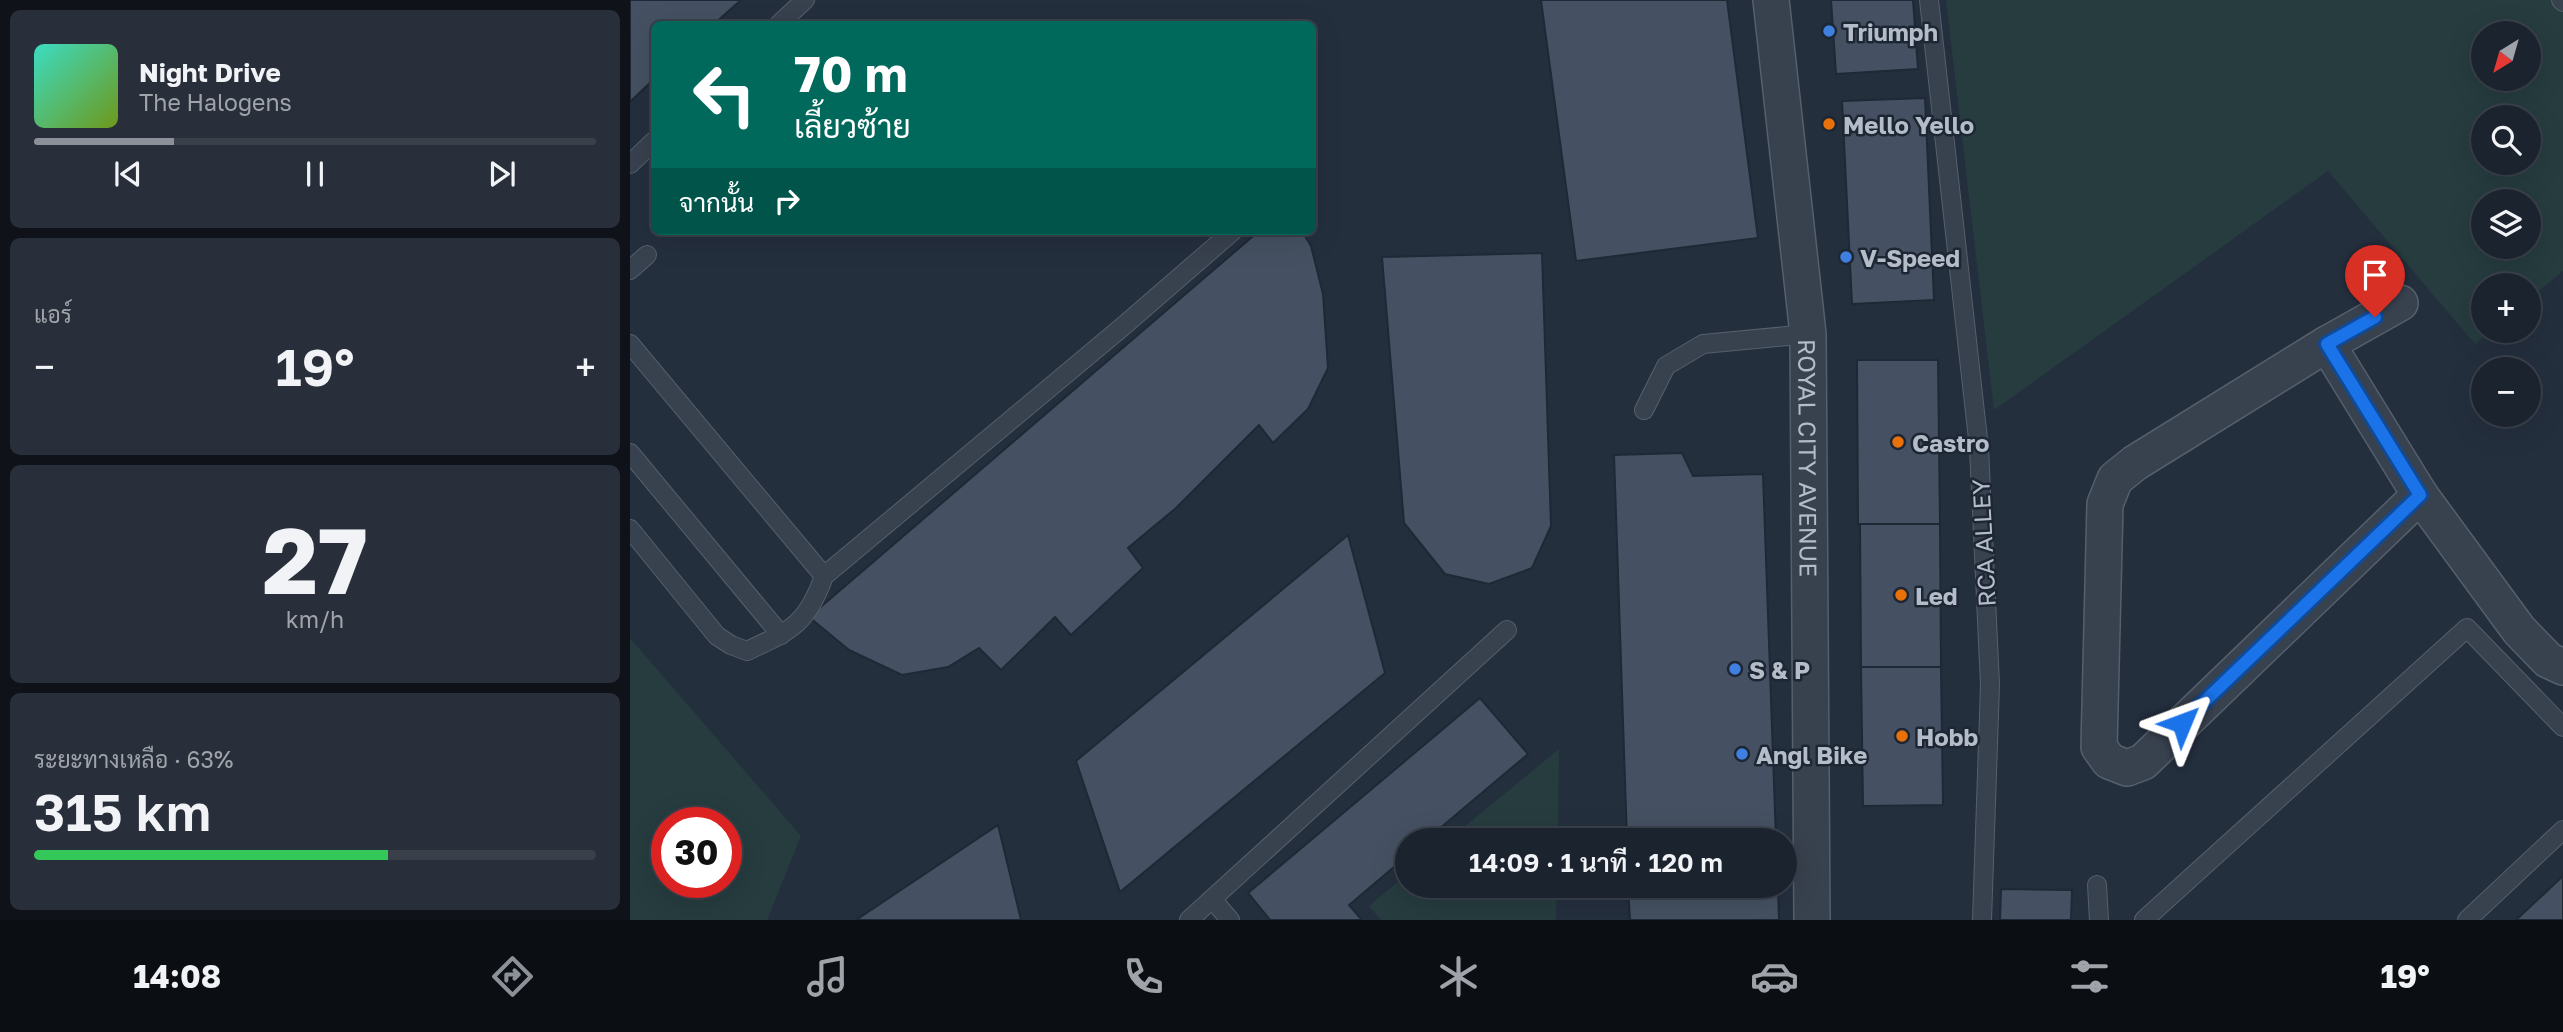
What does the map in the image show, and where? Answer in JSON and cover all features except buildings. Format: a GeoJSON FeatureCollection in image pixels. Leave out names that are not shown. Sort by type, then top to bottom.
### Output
{"type":"FeatureCollection","features":[{"type":"Feature","properties":{"kind":"street","name":"ROYAL CITY AVENUE"},"geometry":{"type":"LineString","coordinates":[[1771,0],[1808,334],[1812,920]]}},
{"type":"Feature","properties":{"kind":"street"},"geometry":{"type":"LineString","coordinates":[[2400,303],[2327,344],[2135,463],[2115,479],[2105,504],[2099,747],[2109,761],[2127,768],[2143,761],[2420,495]]}},
{"type":"Feature","properties":{"kind":"street"},"geometry":{"type":"LineString","coordinates":[[2327,344],[2420,495],[2519,630],[2548,660],[2563,667]]}},
{"type":"Feature","properties":{"kind":"lane"},"geometry":{"type":"LineString","coordinates":[[782,21],[805,0]]}},
{"type":"Feature","properties":{"kind":"lane","name":"RCA ALLEY"},"geometry":{"type":"LineString","coordinates":[[1929,0],[1979,449],[1990,685],[1982,920]]}},
{"type":"Feature","properties":{"kind":"lane"},"geometry":{"type":"LineString","coordinates":[[630,164],[651,144]]}},
{"type":"Feature","properties":{"kind":"lane"},"geometry":{"type":"LineString","coordinates":[[630,529],[717,635],[724,640],[747,651],[780,635],[807,615],[824,576],[1228,235]]}},
{"type":"Feature","properties":{"kind":"lane"},"geometry":{"type":"LineString","coordinates":[[630,271],[647,255]]}},
{"type":"Feature","properties":{"kind":"lane"},"geometry":{"type":"LineString","coordinates":[[1644,410],[1666,366],[1703,345],[1808,334]]}},
{"type":"Feature","properties":{"kind":"lane"},"geometry":{"type":"LineString","coordinates":[[630,344],[824,576]]}},
{"type":"Feature","properties":{"kind":"lane"},"geometry":{"type":"LineString","coordinates":[[630,453],[780,635]]}},
{"type":"Feature","properties":{"kind":"lane"},"geometry":{"type":"LineString","coordinates":[[2144,920],[2467,628],[2563,727]]}},
{"type":"Feature","properties":{"kind":"lane"},"geometry":{"type":"LineString","coordinates":[[1189,920],[1507,630]]}},
{"type":"Feature","properties":{"kind":"lane"},"geometry":{"type":"LineString","coordinates":[[2467,920],[2563,831]]}},
{"type":"Feature","properties":{"kind":"lane"},"geometry":{"type":"LineString","coordinates":[[2097,884],[2099,920]]}},
{"type":"Feature","properties":{"kind":"lane"},"geometry":{"type":"LineString","coordinates":[[1212,899],[1230,920]]}},
{"type":"Feature","properties":{"kind":"green space"},"geometry":{"type":"Polygon","coordinates":[[[1946,0],[2563,0],[2563,271],[2541,289],[2541,273],[2471,273],[2471,339],[2328,171],[1994,410],[1946,0]]]}},
{"type":"Feature","properties":{"kind":"green space"},"geometry":{"type":"Polygon","coordinates":[[[630,638],[801,836],[767,920],[630,920],[630,638]]]}},
{"type":"Feature","properties":{"kind":"green space"},"geometry":{"type":"Polygon","coordinates":[[[1559,749],[1558,828],[1463,828],[1559,749]]]}},
{"type":"Feature","properties":{"kind":"green space"},"geometry":{"type":"Polygon","coordinates":[[[1395,884],[1395,898],[1557,898],[1556,920],[1381,920],[1369,906],[1395,884]]]}},
{"type":"Feature","properties":{"kind":"place","name":"Triumph"},"geometry":{"type":"Point","coordinates":[1829,31]}},
{"type":"Feature","properties":{"kind":"place","name":"Mello Yello"},"geometry":{"type":"Point","coordinates":[1829,124]}},
{"type":"Feature","properties":{"kind":"place","name":"V-Speed"},"geometry":{"type":"Point","coordinates":[1846,257]}},
{"type":"Feature","properties":{"kind":"place","name":"Castro"},"geometry":{"type":"Point","coordinates":[1898,442]}},
{"type":"Feature","properties":{"kind":"place","name":"Led"},"geometry":{"type":"Point","coordinates":[1901,595]}},
{"type":"Feature","properties":{"kind":"place","name":"S & P"},"geometry":{"type":"Point","coordinates":[1735,669]}},
{"type":"Feature","properties":{"kind":"place","name":"Hobb"},"geometry":{"type":"Point","coordinates":[1902,736]}},
{"type":"Feature","properties":{"kind":"place","name":"Angl Bike"},"geometry":{"type":"Point","coordinates":[1742,754]}},
{"type":"Feature","properties":{"kind":"route"},"geometry":{"type":"LineString","coordinates":[[2182,723],[2420,495],[2327,344],[2375,317]]}}]}
